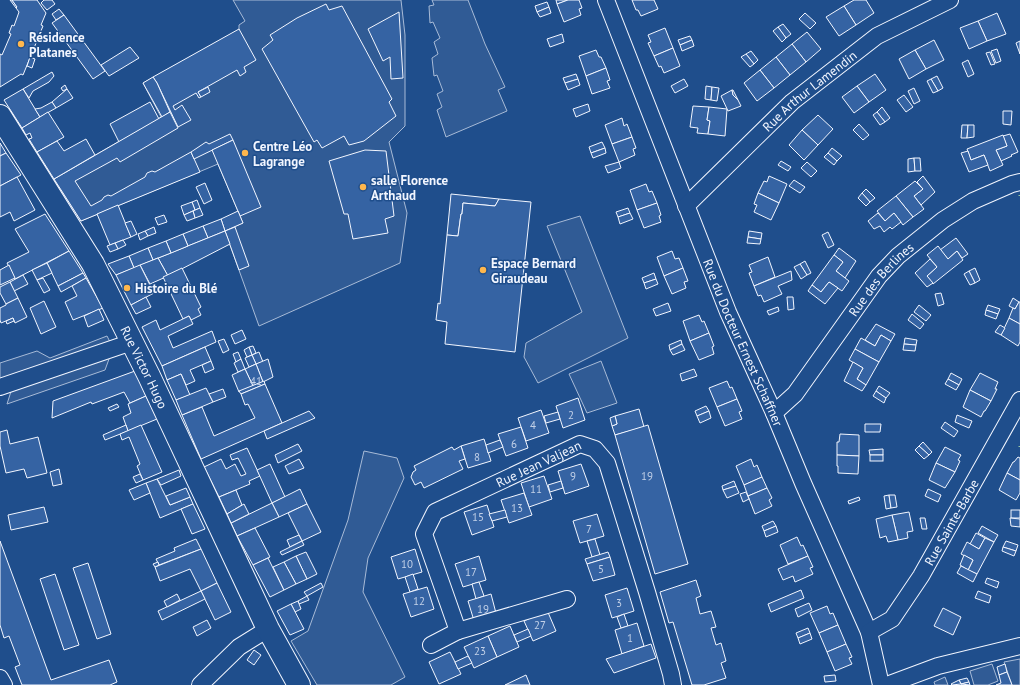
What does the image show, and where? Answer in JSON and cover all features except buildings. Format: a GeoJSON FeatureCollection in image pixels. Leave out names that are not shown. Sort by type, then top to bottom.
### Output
{"type":"FeatureCollection","features":[{"type":"Feature","properties":{"kind":"street","name":"Rue du Docteur Ernest Schaffner"},"geometry":{"type":"LineString","coordinates":[[606,0],[728,312],[774,413],[803,483],[869,632],[881,685]]}},
{"type":"Feature","properties":{"kind":"street","name":"Rue Arthur Lamendin"},"geometry":{"type":"LineString","coordinates":[[686,206],[792,102],[877,36],[950,0]]}},
{"type":"Feature","properties":{"kind":"street","name":"Rue Victor Hugo"},"geometry":{"type":"LineString","coordinates":[[0,116],[93,264],[132,342],[268,629],[299,685]]}},
{"type":"Feature","properties":{"kind":"street","name":"Rue des Berlines"},"geometry":{"type":"LineString","coordinates":[[774,413],[795,394],[879,276],[898,256],[943,220],[973,201],[1020,182]]}},
{"type":"Feature","properties":{"kind":"street"},"geometry":{"type":"LineString","coordinates":[[0,386],[132,342]]}},
{"type":"Feature","properties":{"kind":"street","name":"Rue Sainte-Barbe"},"geometry":{"type":"LineString","coordinates":[[869,632],[892,619],[920,576],[1020,400]]}},
{"type":"Feature","properties":{"kind":"street","name":"Rue Jean Valjean"},"geometry":{"type":"LineString","coordinates":[[458,631],[424,534],[435,512],[580,444],[595,449],[607,463],[650,599],[673,685]]}},
{"type":"Feature","properties":{"kind":"street"},"geometry":{"type":"LineString","coordinates":[[431,646],[458,631],[567,599]]}},
{"type":"Feature","properties":{"kind":"street"},"geometry":{"type":"LineString","coordinates":[[200,685],[239,647],[268,629]]}},
{"type":"Feature","properties":{"kind":"street"},"geometry":{"type":"LineString","coordinates":[[887,685],[938,666],[1020,646]]}},
{"type":"Feature","properties":{"kind":"street"},"geometry":{"type":"LineString","coordinates":[[0,678],[4,685]]}},
{"type":"Feature","properties":{"kind":"shaded area","name":"Centre Léo Lagrange"},"geometry":{"type":"Polygon","coordinates":[[[233,0],[401,0],[405,35],[405,126],[389,142],[407,213],[400,263],[259,326],[225,231],[243,223],[218,164],[81,221],[54,179],[161,117],[143,83],[239,30],[239,25],[245,21],[233,0]]]}},
{"type":"Feature","properties":{"kind":"shaded area"},"geometry":{"type":"Polygon","coordinates":[[[432,0],[468,0],[485,44],[505,87],[498,90],[507,111],[446,137],[437,110],[442,107],[437,94],[443,91],[437,75],[434,76],[432,58],[438,54],[434,42],[440,38],[433,22],[430,23],[429,6],[434,5],[432,0]]]}},
{"type":"Feature","properties":{"kind":"shaded area"},"geometry":{"type":"Polygon","coordinates":[[[580,216],[628,338],[538,383],[524,357],[526,343],[582,312],[547,226],[580,216]]]}},
{"type":"Feature","properties":{"kind":"shaded area"},"geometry":{"type":"Polygon","coordinates":[[[107,336],[113,348],[105,370],[7,404],[14,382],[0,387],[0,363],[37,351],[50,358],[107,336]]]}},
{"type":"Feature","properties":{"kind":"shaded area"},"geometry":{"type":"Polygon","coordinates":[[[601,361],[617,403],[587,413],[569,374],[601,361]]]}},
{"type":"Feature","properties":{"kind":"shaded area"},"geometry":{"type":"Polygon","coordinates":[[[364,451],[397,458],[404,478],[368,558],[363,592],[405,677],[391,685],[317,685],[291,641],[308,631],[348,520],[364,451]]]}},
{"type":"Feature","properties":{"kind":"shaded area"},"geometry":{"type":"Polygon","coordinates":[[[1020,659],[1020,685],[1012,685],[1004,662],[1020,659]]]}},
{"type":"Feature","properties":{"kind":"shaded area"},"geometry":{"type":"Polygon","coordinates":[[[992,664],[998,681],[988,685],[974,685],[970,671],[992,664]]]}},
{"type":"Feature","properties":{"kind":"shaded area"},"geometry":{"type":"Polygon","coordinates":[[[945,677],[948,685],[935,685],[934,682],[945,677]]]}},
{"type":"Feature","properties":{"kind":"place","name":"Résidence Platanes"},"geometry":{"type":"Point","coordinates":[21,44]}},
{"type":"Feature","properties":{"kind":"place","name":"Centre Léo Lagrange"},"geometry":{"type":"Point","coordinates":[245,153]}},
{"type":"Feature","properties":{"kind":"place","name":"salle Florence Arthaud"},"geometry":{"type":"Point","coordinates":[363,187]}},
{"type":"Feature","properties":{"kind":"place","name":"Espace Bernard Giraudeau"},"geometry":{"type":"Point","coordinates":[483,270]}},
{"type":"Feature","properties":{"kind":"place","name":"Histoire du Blé"},"geometry":{"type":"Point","coordinates":[127,288]}}]}
